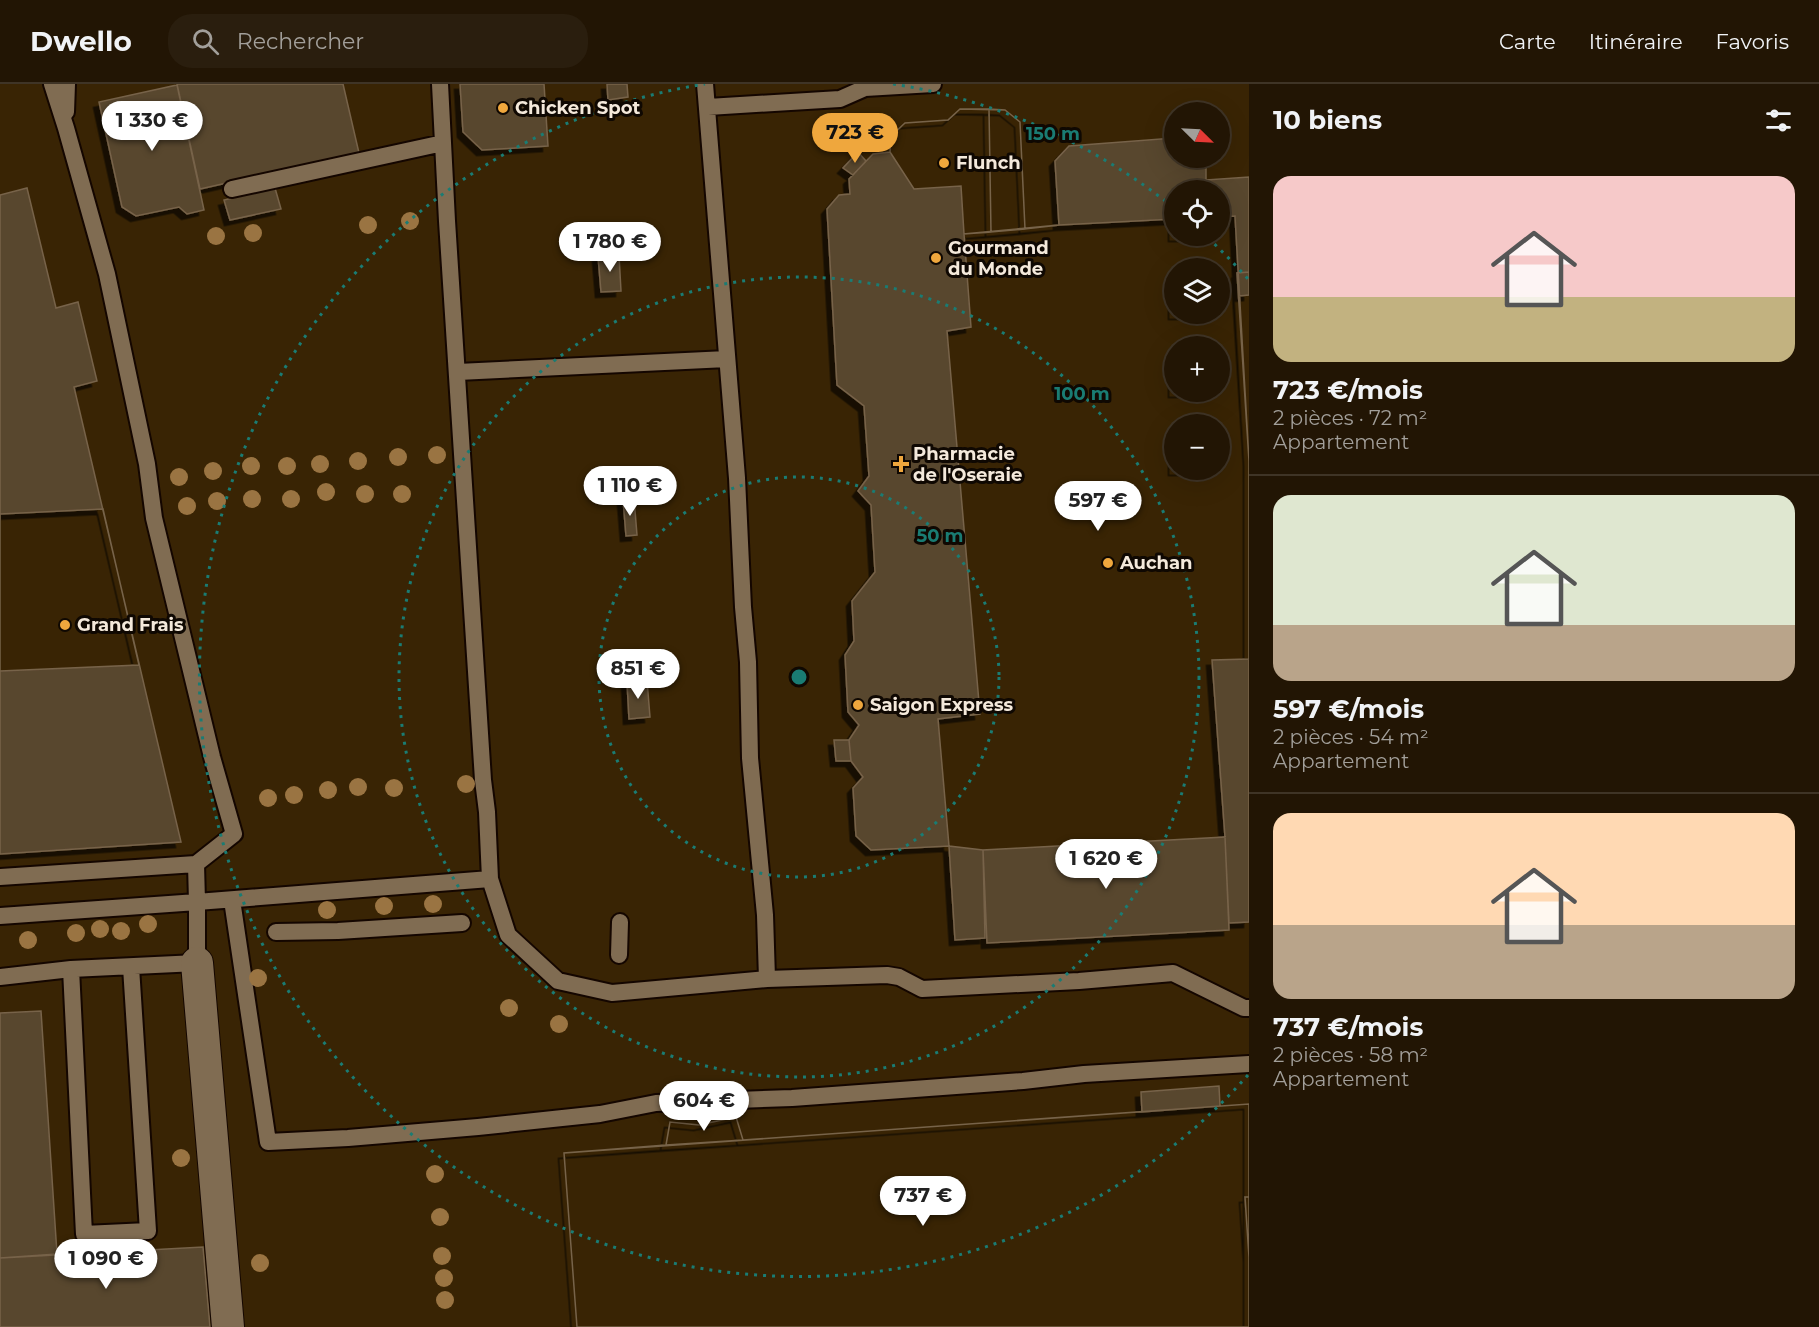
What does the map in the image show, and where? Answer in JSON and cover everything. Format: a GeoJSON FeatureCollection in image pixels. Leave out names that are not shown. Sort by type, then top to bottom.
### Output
{"type":"FeatureCollection","features":[{"type":"Feature","properties":{"kind":"street"},"geometry":{"type":"LineString","coordinates":[[197,963],[228,1327]]}},
{"type":"Feature","properties":{"kind":"lane"},"geometry":{"type":"LineString","coordinates":[[0,877],[196,864],[234,834],[212,757],[154,518],[147,464],[107,274],[52,84]]}},
{"type":"Feature","properties":{"kind":"lane"},"geometry":{"type":"LineString","coordinates":[[66,128],[67,84]]}},
{"type":"Feature","properties":{"kind":"lane"},"geometry":{"type":"LineString","coordinates":[[440,84],[490,879],[508,935],[558,981],[612,993],[767,979],[887,975],[899,977],[922,989],[1079,981],[1173,973],[1244,1008],[1249,1008]]}},
{"type":"Feature","properties":{"kind":"lane"},"geometry":{"type":"LineString","coordinates":[[705,84],[738,478],[743,607],[748,662],[750,758],[765,915],[767,979]]}},
{"type":"Feature","properties":{"kind":"lane"},"geometry":{"type":"LineString","coordinates":[[708,107],[840,99],[865,88],[933,84]]}},
{"type":"Feature","properties":{"kind":"lane"},"geometry":{"type":"LineString","coordinates":[[232,189],[443,143]]}},
{"type":"Feature","properties":{"kind":"lane"},"geometry":{"type":"LineString","coordinates":[[458,372],[727,359]]}},
{"type":"Feature","properties":{"kind":"lane"},"geometry":{"type":"LineString","coordinates":[[0,977],[70,969],[197,963],[196,864]]}},
{"type":"Feature","properties":{"kind":"lane"},"geometry":{"type":"LineString","coordinates":[[0,916],[490,879]]}},
{"type":"Feature","properties":{"kind":"lane"},"geometry":{"type":"LineString","coordinates":[[232,900],[268,1142],[478,1127],[600,1114],[656,1103],[792,1098],[1023,1081],[1084,1074],[1249,1064]]}},
{"type":"Feature","properties":{"kind":"lane"},"geometry":{"type":"LineString","coordinates":[[619,955],[620,922]]}},
{"type":"Feature","properties":{"kind":"lane"},"geometry":{"type":"LineString","coordinates":[[276,932],[462,923]]}},
{"type":"Feature","properties":{"kind":"lane"},"geometry":{"type":"LineString","coordinates":[[70,969],[84,1234],[148,1231],[131,967]]}},
{"type":"Feature","properties":{"kind":"shaded area"},"geometry":{"type":"Polygon","coordinates":[[[0,84],[1249,84],[1249,1327],[0,1327],[0,84]]]}},
{"type":"Feature","properties":{"kind":"building"},"geometry":{"type":"Polygon","coordinates":[[[177,84],[343,84],[359,153],[200,189],[177,84]]]}},
{"type":"Feature","properties":{"kind":"building","name":"Chicken Spot"},"geometry":{"type":"Polygon","coordinates":[[[460,84],[544,84],[548,146],[482,150],[463,132],[460,84]]]}},
{"type":"Feature","properties":{"kind":"building"},"geometry":{"type":"Polygon","coordinates":[[[607,84],[627,84],[628,97],[608,100],[607,84]]]}},
{"type":"Feature","properties":{"kind":"building"},"geometry":{"type":"Polygon","coordinates":[[[177,85],[204,210],[187,214],[179,207],[136,216],[122,207],[99,102],[177,85]]]}},
{"type":"Feature","properties":{"kind":"building"},"geometry":{"type":"Polygon","coordinates":[[[960,109],[1005,110],[1020,122],[1025,229],[1059,225],[1055,161],[1069,146],[1164,139],[1164,168],[1206,168],[1206,180],[1249,177],[1249,272],[1237,273],[1249,461],[1249,922],[1229,923],[1225,837],[983,850],[985,938],[955,940],[949,846],[871,850],[856,836],[853,788],[863,777],[851,761],[849,740],[859,725],[848,712],[845,655],[854,641],[852,601],[875,572],[871,505],[858,491],[869,476],[864,406],[837,385],[827,209],[839,195],[850,194],[849,179],[873,154],[890,152],[891,136],[905,123],[948,120],[960,109]]]}},
{"type":"Feature","properties":{"kind":"building","name":"Flunch"},"geometry":{"type":"Polygon","coordinates":[[[960,109],[989,109],[991,232],[964,234],[961,186],[914,189],[890,152],[891,136],[905,123],[948,120],[960,109]]]}},
{"type":"Feature","properties":{"kind":"building"},"geometry":{"type":"Polygon","coordinates":[[[989,109],[1005,110],[1020,122],[1025,229],[991,232],[989,109]]]}},
{"type":"Feature","properties":{"kind":"building"},"geometry":{"type":"Polygon","coordinates":[[[858,152],[866,161],[853,175],[843,168],[858,152]]]}},
{"type":"Feature","properties":{"kind":"building"},"geometry":{"type":"Polygon","coordinates":[[[27,188],[56,308],[78,302],[97,381],[74,387],[181,842],[0,854],[0,195],[27,188]]]}},
{"type":"Feature","properties":{"kind":"building"},"geometry":{"type":"Polygon","coordinates":[[[275,188],[281,209],[230,220],[224,200],[275,188]]]}},
{"type":"Feature","properties":{"kind":"building","name":"Auchan"},"geometry":{"type":"Polygon","coordinates":[[[1230,216],[1235,216],[1249,461],[1249,659],[1212,660],[1225,837],[983,850],[949,846],[938,719],[980,714],[947,331],[971,327],[964,234],[1059,225],[1164,220],[1164,246],[1230,246],[1230,216]]]}},
{"type":"Feature","properties":{"kind":"building"},"geometry":{"type":"Polygon","coordinates":[[[619,255],[621,291],[601,292],[598,256],[619,255]]]}},
{"type":"Feature","properties":{"kind":"building"},"geometry":{"type":"Polygon","coordinates":[[[1249,272],[1249,295],[1239,296],[1237,273],[1249,272]]]}},
{"type":"Feature","properties":{"kind":"building"},"geometry":{"type":"Polygon","coordinates":[[[634,498],[637,535],[626,536],[623,499],[634,498]]]}},
{"type":"Feature","properties":{"kind":"building","name":"Grand Frais"},"geometry":{"type":"Polygon","coordinates":[[[103,509],[139,665],[0,671],[0,514],[103,509]]]}},
{"type":"Feature","properties":{"kind":"building"},"geometry":{"type":"Polygon","coordinates":[[[647,680],[650,717],[629,719],[627,682],[647,680]]]}},
{"type":"Feature","properties":{"kind":"building"},"geometry":{"type":"Polygon","coordinates":[[[834,740],[849,740],[851,761],[836,761],[834,740]]]}},
{"type":"Feature","properties":{"kind":"building"},"geometry":{"type":"Polygon","coordinates":[[[1225,837],[1229,930],[987,943],[983,850],[1225,837]]]}},
{"type":"Feature","properties":{"kind":"building"},"geometry":{"type":"Polygon","coordinates":[[[41,1011],[57,1254],[0,1258],[0,1013],[41,1011]]]}},
{"type":"Feature","properties":{"kind":"building"},"geometry":{"type":"Polygon","coordinates":[[[1219,1086],[1220,1106],[1142,1112],[1141,1092],[1219,1086]]]}},
{"type":"Feature","properties":{"kind":"building"},"geometry":{"type":"Polygon","coordinates":[[[1249,1104],[1249,1197],[1245,1197],[1249,1257],[1249,1327],[577,1327],[564,1153],[1249,1104]]]}},
{"type":"Feature","properties":{"kind":"building"},"geometry":{"type":"Polygon","coordinates":[[[1249,1104],[1249,1327],[577,1327],[564,1153],[666,1145],[670,1122],[699,1125],[736,1117],[743,1140],[1249,1104]]]}},
{"type":"Feature","properties":{"kind":"building"},"geometry":{"type":"Polygon","coordinates":[[[736,1117],[743,1140],[666,1145],[670,1122],[699,1125],[736,1117]]]}},
{"type":"Feature","properties":{"kind":"building"},"geometry":{"type":"Polygon","coordinates":[[[1245,1197],[1249,1197],[1249,1257],[1245,1197]]]}},
{"type":"Feature","properties":{"kind":"building"},"geometry":{"type":"Polygon","coordinates":[[[203,1247],[210,1327],[0,1327],[0,1258],[203,1247]]]}},
{"type":"Feature","properties":{"kind":"place","name":"Chicken Spot"},"geometry":{"type":"Point","coordinates":[503,108]}},
{"type":"Feature","properties":{"kind":"place","name":"Flunch"},"geometry":{"type":"Point","coordinates":[944,163]}},
{"type":"Feature","properties":{"kind":"place","name":"Gourmand du Monde"},"geometry":{"type":"Point","coordinates":[936,258]}},
{"type":"Feature","properties":{"kind":"place","name":"Pharmacie de l'Oseraie"},"geometry":{"type":"Point","coordinates":[901,464]}},
{"type":"Feature","properties":{"kind":"place","name":"Auchan"},"geometry":{"type":"Point","coordinates":[1108,563]}},
{"type":"Feature","properties":{"kind":"place","name":"Grand Frais"},"geometry":{"type":"Point","coordinates":[65,625]}},
{"type":"Feature","properties":{"kind":"place","name":"Saigon Express"},"geometry":{"type":"Point","coordinates":[858,705]}}]}
